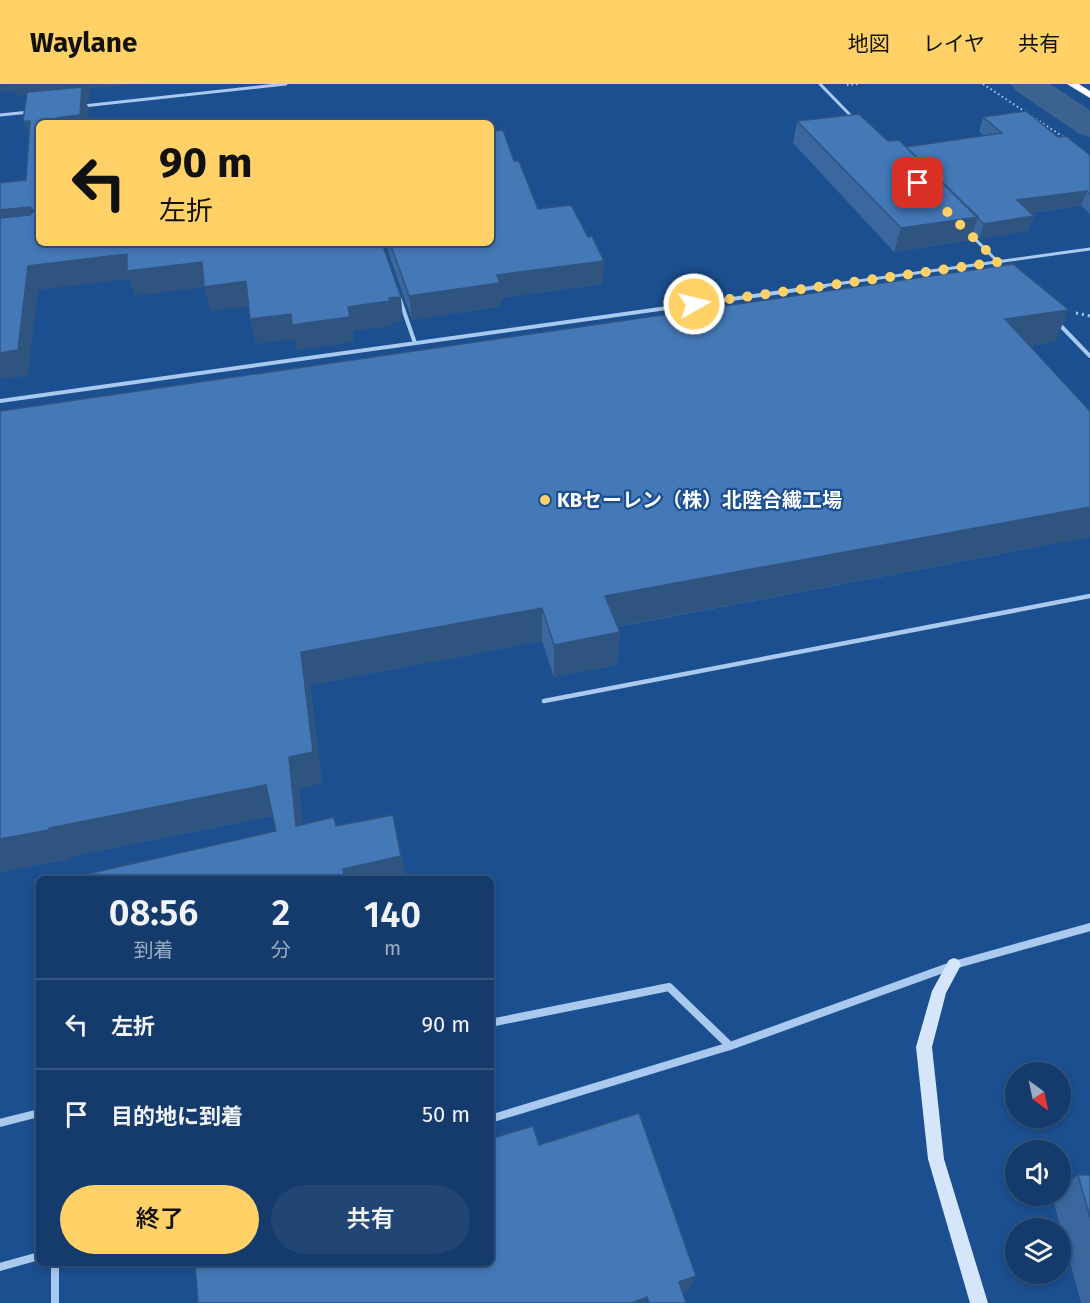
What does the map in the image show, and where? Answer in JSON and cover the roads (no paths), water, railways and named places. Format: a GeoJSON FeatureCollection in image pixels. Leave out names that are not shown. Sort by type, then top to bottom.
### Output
{"type":"FeatureCollection","features":[{"type":"Feature","properties":{"kind":"highway"},"geometry":{"type":"LineString","coordinates":[[1072,84],[1090,95]]}},
{"type":"Feature","properties":{"kind":"street"},"geometry":{"type":"LineString","coordinates":[[494,1118],[730,1046],[954,965],[1090,927]]}},
{"type":"Feature","properties":{"kind":"street"},"geometry":{"type":"LineString","coordinates":[[954,965],[939,992],[924,1047],[936,1159],[979,1303]]}},
{"type":"Feature","properties":{"kind":"street"},"geometry":{"type":"LineString","coordinates":[[494,1022],[669,987],[730,1046]]}},
{"type":"Feature","properties":{"kind":"street"},"geometry":{"type":"LineString","coordinates":[[0,1123],[36,1114]]}},
{"type":"Feature","properties":{"kind":"street"},"geometry":{"type":"LineString","coordinates":[[0,1267],[36,1257]]}},
{"type":"Feature","properties":{"kind":"street"},"geometry":{"type":"LineString","coordinates":[[55,1266],[55,1303]]}},
{"type":"Feature","properties":{"kind":"lane"},"geometry":{"type":"LineString","coordinates":[[80,106],[286,84]]}},
{"type":"Feature","properties":{"kind":"lane"},"geometry":{"type":"LineString","coordinates":[[820,84],[855,120]]}},
{"type":"Feature","properties":{"kind":"lane"},"geometry":{"type":"LineString","coordinates":[[0,115],[34,111]]}},
{"type":"Feature","properties":{"kind":"lane"},"geometry":{"type":"LineString","coordinates":[[964,228],[1005,269]]}},
{"type":"Feature","properties":{"kind":"lane"},"geometry":{"type":"LineString","coordinates":[[0,401],[1090,249]]}},
{"type":"Feature","properties":{"kind":"lane"},"geometry":{"type":"LineString","coordinates":[[396,287],[415,343]]}},
{"type":"Feature","properties":{"kind":"lane"},"geometry":{"type":"LineString","coordinates":[[1055,320],[1090,356]]}},
{"type":"Feature","properties":{"kind":"lane"},"geometry":{"type":"LineString","coordinates":[[544,701],[1090,596]]}},
{"type":"Feature","properties":{"kind":"waterway"},"geometry":{"type":"LineString","coordinates":[[1028,84],[1090,126]]}},
{"type":"Feature","properties":{"kind":"place","name":"KBセーレン（株）北陸合繊工場"},"geometry":{"type":"Point","coordinates":[545,500]}}]}
